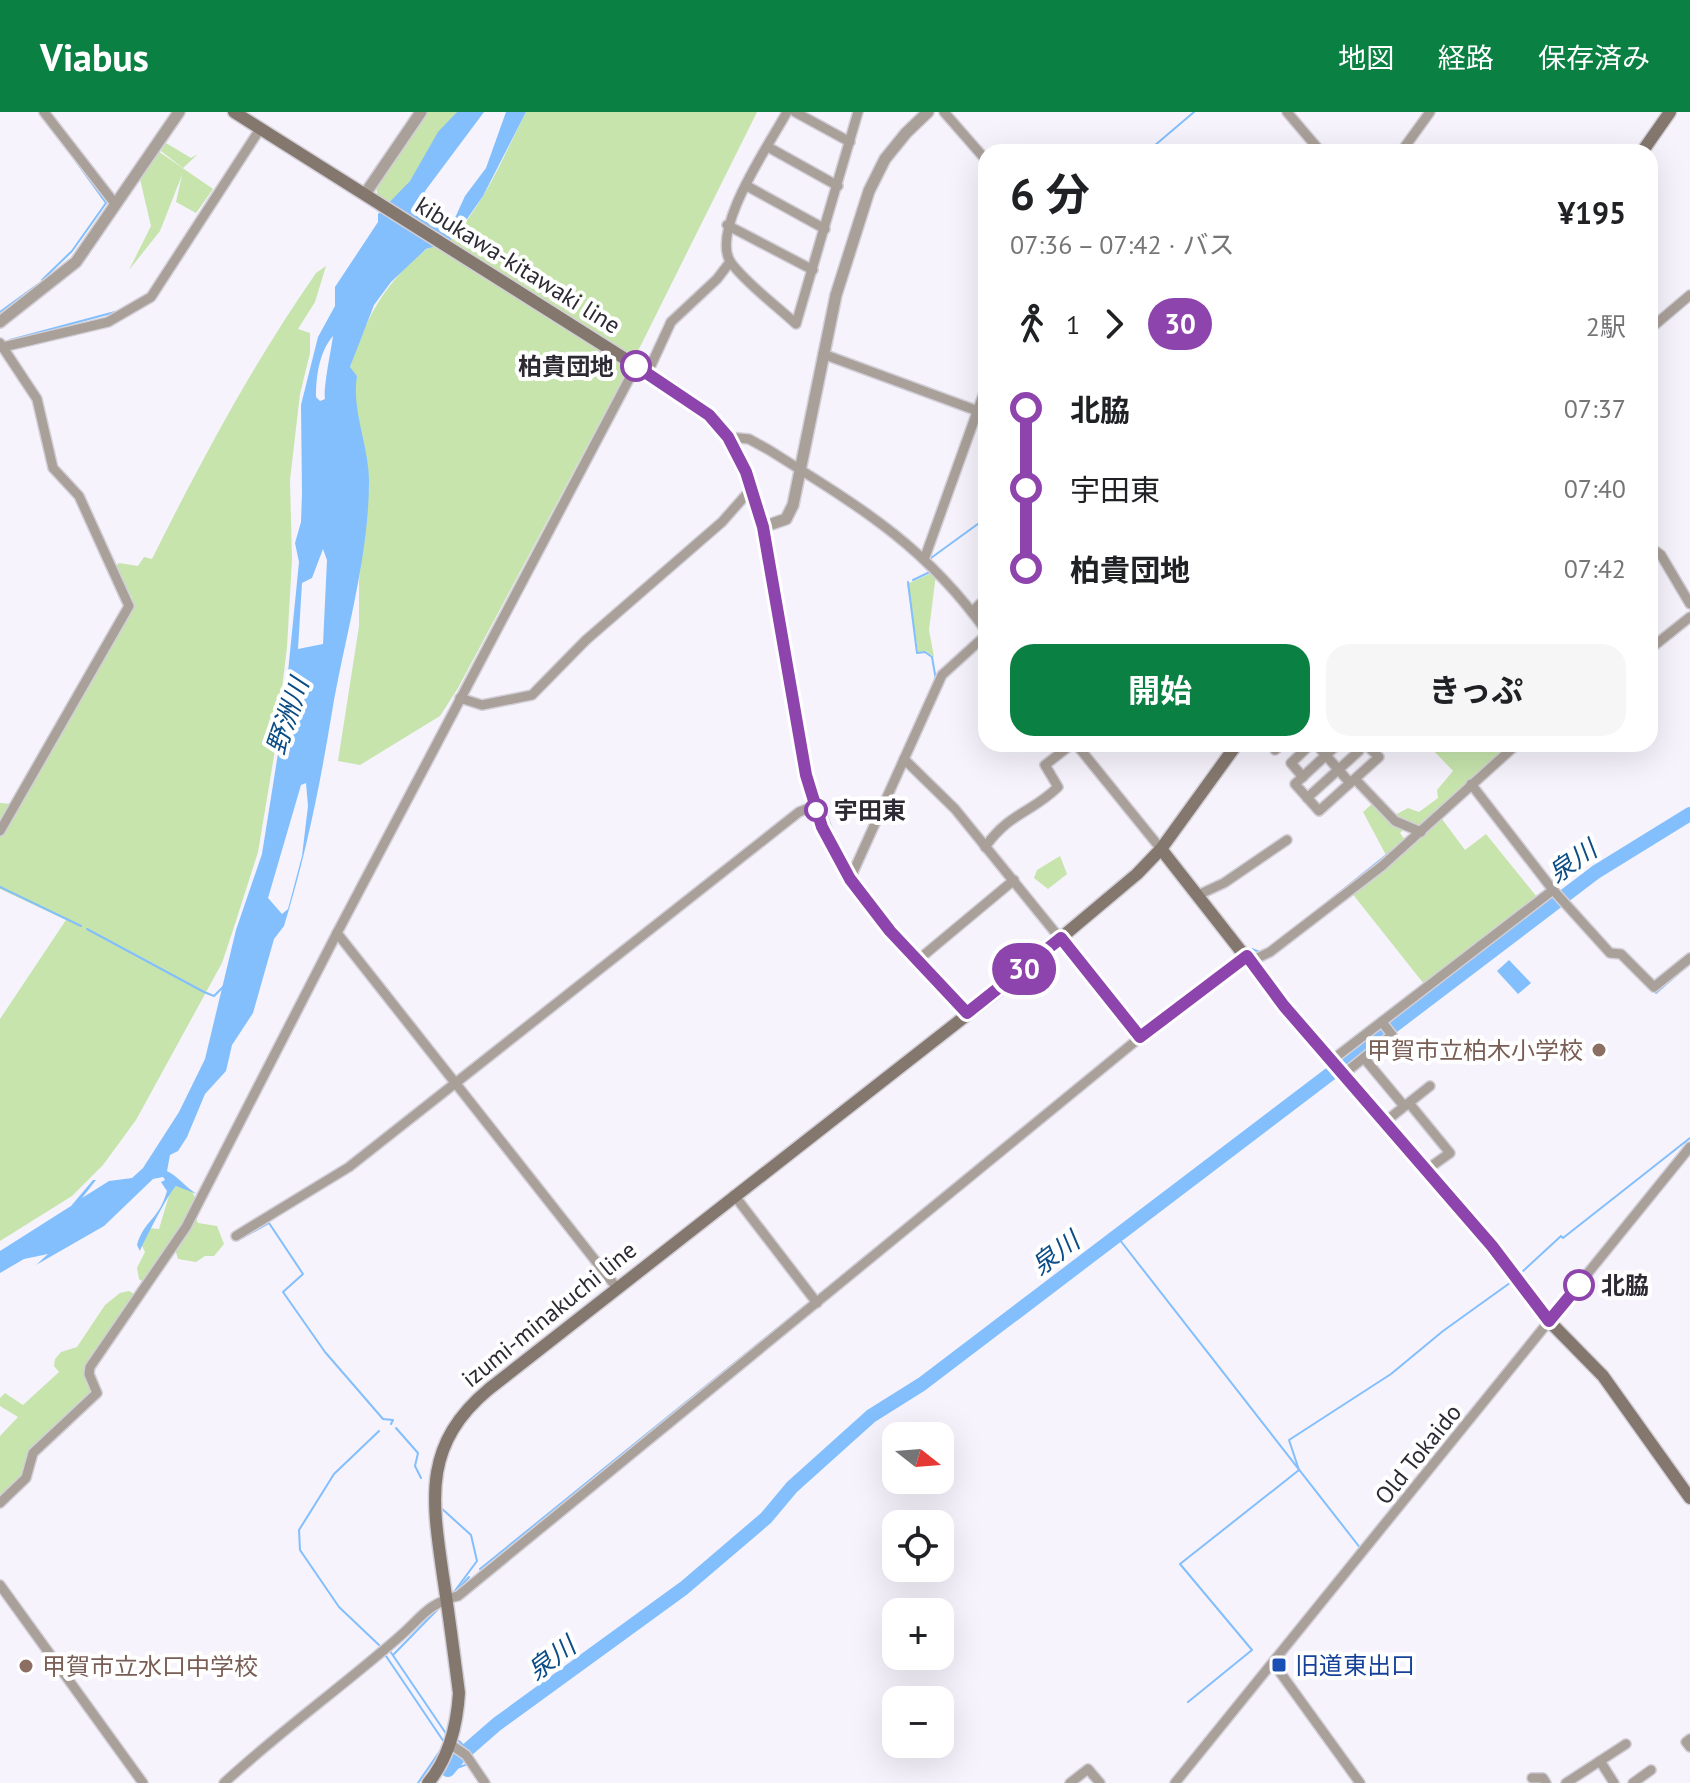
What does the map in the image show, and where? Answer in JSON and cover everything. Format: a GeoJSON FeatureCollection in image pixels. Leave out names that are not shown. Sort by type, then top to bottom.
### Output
{"type":"FeatureCollection","features":[{"type":"Feature","properties":{"kind":"main road","name":"kibukawa-kitawaki line"},"geometry":{"type":"LineString","coordinates":[[234,112],[698,406],[728,437],[752,488],[763,527],[814,806],[850,879],[967,1013]]}},
{"type":"Feature","properties":{"kind":"main road"},"geometry":{"type":"LineString","coordinates":[[1648,144],[1670,112]]}},
{"type":"Feature","properties":{"kind":"main road"},"geometry":{"type":"LineString","coordinates":[[967,1013],[1061,938],[1161,849],[1231,752]]}},
{"type":"Feature","properties":{"kind":"main road"},"geometry":{"type":"LineString","coordinates":[[1161,849],[1284,1006],[1386,1121],[1549,1321],[1603,1376],[1690,1498]]}},
{"type":"Feature","properties":{"kind":"main road","name":"izumi-minakuchi line"},"geometry":{"type":"LineString","coordinates":[[428,1783],[450,1744],[459,1693],[434,1484],[448,1436],[470,1405],[967,1013]]}},
{"type":"Feature","properties":{"kind":"street"},"geometry":{"type":"LineString","coordinates":[[44,112],[116,205]]}},
{"type":"Feature","properties":{"kind":"street"},"geometry":{"type":"LineString","coordinates":[[0,322],[76,262],[179,112]]}},
{"type":"Feature","properties":{"kind":"street"},"geometry":{"type":"LineString","coordinates":[[369,197],[421,112]]}},
{"type":"Feature","properties":{"kind":"street"},"geometry":{"type":"LineString","coordinates":[[0,1503],[26,1478],[33,1453],[97,1393],[89,1374],[90,1367],[186,1227],[460,698],[642,370],[671,322],[717,279],[730,262],[727,225],[787,112]]}},
{"type":"Feature","properties":{"kind":"street"},"geometry":{"type":"LineString","coordinates":[[795,112],[850,142]]}},
{"type":"Feature","properties":{"kind":"street"},"geometry":{"type":"LineString","coordinates":[[730,262],[796,324],[858,112]]}},
{"type":"Feature","properties":{"kind":"street"},"geometry":{"type":"LineString","coordinates":[[763,527],[786,519],[800,470],[836,295],[869,191],[885,159],[928,112]]}},
{"type":"Feature","properties":{"kind":"street"},"geometry":{"type":"LineString","coordinates":[[944,112],[978,151]]}},
{"type":"Feature","properties":{"kind":"street"},"geometry":{"type":"LineString","coordinates":[[1287,112],[1314,144]]}},
{"type":"Feature","properties":{"kind":"street"},"geometry":{"type":"LineString","coordinates":[[1407,144],[1430,112]]}},
{"type":"Feature","properties":{"kind":"street"},"geometry":{"type":"LineString","coordinates":[[0,831],[129,606],[79,496],[53,468],[37,399],[1,345],[108,322],[151,297],[260,129]]}},
{"type":"Feature","properties":{"kind":"street"},"geometry":{"type":"LineString","coordinates":[[768,147],[838,186]]}},
{"type":"Feature","properties":{"kind":"street"},"geometry":{"type":"LineString","coordinates":[[747,186],[825,229]]}},
{"type":"Feature","properties":{"kind":"street"},"geometry":{"type":"LineString","coordinates":[[727,225],[813,270]]}},
{"type":"Feature","properties":{"kind":"street"},"geometry":{"type":"LineString","coordinates":[[1658,322],[1690,295]]}},
{"type":"Feature","properties":{"kind":"street"},"geometry":{"type":"LineString","coordinates":[[823,354],[978,411]]}},
{"type":"Feature","properties":{"kind":"street"},"geometry":{"type":"LineString","coordinates":[[925,557],[978,422]]}},
{"type":"Feature","properties":{"kind":"street"},"geometry":{"type":"LineString","coordinates":[[728,437],[749,439],[900,535],[925,557],[978,621]]}},
{"type":"Feature","properties":{"kind":"street"},"geometry":{"type":"LineString","coordinates":[[460,698],[482,705],[532,695],[586,640],[722,522],[752,488]]}},
{"type":"Feature","properties":{"kind":"street"},"geometry":{"type":"LineString","coordinates":[[1658,553],[1690,604]]}},
{"type":"Feature","properties":{"kind":"street"},"geometry":{"type":"LineString","coordinates":[[972,612],[978,606]]}},
{"type":"Feature","properties":{"kind":"street"},"geometry":{"type":"LineString","coordinates":[[1658,643],[1690,617]]}},
{"type":"Feature","properties":{"kind":"street"},"geometry":{"type":"LineString","coordinates":[[850,879],[942,675],[978,641]]}},
{"type":"Feature","properties":{"kind":"street"},"geometry":{"type":"LineString","coordinates":[[985,847],[1001,825],[1041,803],[1058,787],[1045,765],[1063,752]]}},
{"type":"Feature","properties":{"kind":"street"},"geometry":{"type":"LineString","coordinates":[[1081,752],[1161,849]]}},
{"type":"Feature","properties":{"kind":"street"},"geometry":{"type":"LineString","coordinates":[[1303,777],[1291,763],[1304,752]]}},
{"type":"Feature","properties":{"kind":"street"},"geometry":{"type":"LineString","coordinates":[[1322,752],[1395,821],[1421,832]]}},
{"type":"Feature","properties":{"kind":"street"},"geometry":{"type":"LineString","coordinates":[[1330,752],[1295,784],[1319,811],[1379,757],[1370,752]]}},
{"type":"Feature","properties":{"kind":"street"},"geometry":{"type":"LineString","coordinates":[[1307,798],[1357,752]]}},
{"type":"Feature","properties":{"kind":"street"},"geometry":{"type":"LineString","coordinates":[[224,1783],[271,1739],[397,1639],[436,1602],[458,1596],[1140,1037],[1249,959],[1270,952],[1421,832],[1508,752]]}},
{"type":"Feature","properties":{"kind":"street"},"geometry":{"type":"LineString","coordinates":[[904,759],[932,783],[1140,1037]]}},
{"type":"Feature","properties":{"kind":"street"},"geometry":{"type":"LineString","coordinates":[[1471,784],[1555,892],[1610,953],[1621,954],[1654,987],[1690,958]]}},
{"type":"Feature","properties":{"kind":"street"},"geometry":{"type":"LineString","coordinates":[[236,1236],[349,1167],[799,812],[814,806]]}},
{"type":"Feature","properties":{"kind":"street"},"geometry":{"type":"LineString","coordinates":[[1198,895],[1224,883],[1287,840]]}},
{"type":"Feature","properties":{"kind":"street"},"geometry":{"type":"LineString","coordinates":[[918,960],[1014,880]]}},
{"type":"Feature","properties":{"kind":"street"},"geometry":{"type":"LineString","coordinates":[[1332,1060],[1555,892]]}},
{"type":"Feature","properties":{"kind":"street"},"geometry":{"type":"LineString","coordinates":[[337,933],[617,1288]]}},
{"type":"Feature","properties":{"kind":"street"},"geometry":{"type":"LineString","coordinates":[[1345,1073],[1392,1035],[1382,1022]]}},
{"type":"Feature","properties":{"kind":"street"},"geometry":{"type":"LineString","coordinates":[[1364,1058],[1450,1153],[1426,1170]]}},
{"type":"Feature","properties":{"kind":"street"},"geometry":{"type":"LineString","coordinates":[[1386,1121],[1430,1086]]}},
{"type":"Feature","properties":{"kind":"street","name":"Old Tokaido"},"geometry":{"type":"LineString","coordinates":[[1175,1783],[1690,1147]]}},
{"type":"Feature","properties":{"kind":"street"},"geometry":{"type":"LineString","coordinates":[[734,1195],[817,1303]]}},
{"type":"Feature","properties":{"kind":"street"},"geometry":{"type":"LineString","coordinates":[[0,1585],[143,1783]]}},
{"type":"Feature","properties":{"kind":"street"},"geometry":{"type":"LineString","coordinates":[[1274,1664],[1360,1783]]}},
{"type":"Feature","properties":{"kind":"street"},"geometry":{"type":"LineString","coordinates":[[1690,1739],[1686,1742],[1690,1747]]}},
{"type":"Feature","properties":{"kind":"street"},"geometry":{"type":"LineString","coordinates":[[450,1744],[466,1755],[485,1783]]}},
{"type":"Feature","properties":{"kind":"street"},"geometry":{"type":"LineString","coordinates":[[1566,1783],[1626,1744]]}},
{"type":"Feature","properties":{"kind":"street"},"geometry":{"type":"LineString","coordinates":[[1600,1761],[1614,1783]]}},
{"type":"Feature","properties":{"kind":"street"},"geometry":{"type":"LineString","coordinates":[[1070,1783],[1088,1769],[1100,1783]]}},
{"type":"Feature","properties":{"kind":"street"},"geometry":{"type":"LineString","coordinates":[[1633,1783],[1651,1770]]}},
{"type":"Feature","properties":{"kind":"street"},"geometry":{"type":"LineString","coordinates":[[1532,1778],[1543,1778],[1546,1783]]}},
{"type":"Feature","properties":{"kind":"green space"},"geometry":{"type":"Polygon","coordinates":[[[427,112],[457,112],[410,181],[389,205],[378,198],[376,186],[427,112]]]}},
{"type":"Feature","properties":{"kind":"green space"},"geometry":{"type":"Polygon","coordinates":[[[526,112],[757,112],[641,345],[458,688],[440,716],[360,765],[338,761],[359,626],[359,581],[369,485],[354,393],[357,376],[350,368],[370,318],[387,290],[424,251],[448,241],[463,225],[493,178],[526,112]]]}},
{"type":"Feature","properties":{"kind":"green space"},"geometry":{"type":"Polygon","coordinates":[[[166,143],[191,158],[198,154],[183,168],[161,151],[166,143]]]}},
{"type":"Feature","properties":{"kind":"green space"},"geometry":{"type":"Polygon","coordinates":[[[158,151],[213,189],[196,213],[176,202],[182,175],[160,231],[129,270],[151,226],[140,179],[158,151]]]}},
{"type":"Feature","properties":{"kind":"green space"},"geometry":{"type":"Polygon","coordinates":[[[326,266],[315,302],[298,329],[310,333],[310,353],[300,394],[290,480],[292,559],[287,647],[274,756],[258,852],[222,963],[136,1120],[103,1165],[72,1196],[0,1241],[0,1019],[66,920],[0,889],[0,803],[14,804],[131,606],[132,596],[127,595],[116,566],[119,563],[138,566],[144,557],[152,559],[249,378],[316,273],[326,266]]]}},
{"type":"Feature","properties":{"kind":"green space"},"geometry":{"type":"Polygon","coordinates":[[[936,574],[929,630],[934,657],[926,651],[918,652],[907,584],[936,574]]]}},
{"type":"Feature","properties":{"kind":"green space"},"geometry":{"type":"Polygon","coordinates":[[[1435,752],[1503,752],[1421,827],[1409,824],[1400,833],[1405,840],[1386,855],[1363,812],[1373,803],[1395,815],[1408,808],[1419,812],[1438,798],[1437,790],[1453,771],[1435,752]]]}},
{"type":"Feature","properties":{"kind":"green space"},"geometry":{"type":"Polygon","coordinates":[[[1442,819],[1465,850],[1486,834],[1537,897],[1424,984],[1351,892],[1442,819]]]}},
{"type":"Feature","properties":{"kind":"green space"},"geometry":{"type":"Polygon","coordinates":[[[1060,856],[1067,874],[1048,889],[1034,878],[1037,870],[1060,856]]]}},
{"type":"Feature","properties":{"kind":"green space"},"geometry":{"type":"Polygon","coordinates":[[[179,1185],[192,1191],[197,1202],[193,1211],[198,1223],[217,1226],[224,1244],[214,1256],[205,1256],[196,1262],[178,1259],[175,1249],[146,1284],[139,1279],[137,1268],[145,1252],[141,1244],[148,1228],[159,1229],[171,1189],[179,1185]]]}},
{"type":"Feature","properties":{"kind":"green space"},"geometry":{"type":"Polygon","coordinates":[[[129,1291],[136,1295],[92,1366],[102,1390],[47,1440],[48,1445],[36,1458],[34,1469],[0,1502],[0,1436],[18,1417],[0,1406],[0,1398],[5,1393],[23,1405],[59,1372],[54,1366],[61,1352],[77,1347],[105,1305],[120,1293],[129,1291]]]}},
{"type":"Feature","properties":{"kind":"water","name":"野洲川"},"geometry":{"type":"Polygon","coordinates":[[[457,112],[484,112],[425,191],[424,210],[443,230],[449,231],[465,196],[486,168],[506,112],[526,112],[483,196],[458,232],[449,242],[426,249],[391,282],[374,305],[350,367],[357,376],[356,403],[369,470],[368,513],[360,570],[312,820],[284,926],[274,939],[253,1013],[232,1045],[226,1071],[205,1094],[187,1137],[178,1151],[170,1155],[167,1171],[197,1194],[176,1186],[140,1251],[137,1245],[140,1237],[164,1201],[167,1191],[161,1182],[165,1180],[163,1177],[153,1179],[104,1226],[36,1265],[48,1254],[24,1259],[0,1273],[0,1251],[71,1206],[93,1180],[96,1180],[82,1198],[109,1181],[132,1178],[143,1168],[179,1112],[205,1059],[236,930],[262,854],[283,722],[299,562],[295,543],[301,522],[301,405],[318,337],[335,306],[335,287],[378,222],[378,214],[410,181],[438,132],[457,112]],[[333,336],[324,349],[319,365],[316,397],[320,401],[325,399],[333,336]],[[323,549],[312,578],[302,583],[298,649],[323,644],[327,560],[323,549]],[[306,783],[301,785],[268,898],[282,914],[288,909],[302,856],[308,806],[306,783]]]}},
{"type":"Feature","properties":{"kind":"water"},"geometry":{"type":"Polygon","coordinates":[[[1509,960],[1531,983],[1518,994],[1497,971],[1509,960]]]}},
{"type":"Feature","properties":{"kind":"waterway"},"geometry":{"type":"LineString","coordinates":[[1156,144],[1194,112]]}},
{"type":"Feature","properties":{"kind":"waterway"},"geometry":{"type":"LineString","coordinates":[[42,280],[72,251],[106,203],[75,160]]}},
{"type":"Feature","properties":{"kind":"waterway"},"geometry":{"type":"LineString","coordinates":[[0,312],[37,285]]}},
{"type":"Feature","properties":{"kind":"waterway"},"geometry":{"type":"LineString","coordinates":[[10,340],[115,312]]}},
{"type":"Feature","properties":{"kind":"waterway"},"geometry":{"type":"LineString","coordinates":[[931,558],[978,524]]}},
{"type":"Feature","properties":{"kind":"waterway"},"geometry":{"type":"LineString","coordinates":[[913,580],[930,572]]}},
{"type":"Feature","properties":{"kind":"waterway"},"geometry":{"type":"LineString","coordinates":[[908,582],[917,653],[925,652],[932,657],[936,680]]}},
{"type":"Feature","properties":{"kind":"waterway"},"geometry":{"type":"LineString","coordinates":[[1488,764],[1502,752]]}},
{"type":"Feature","properties":{"kind":"waterway","name":"泉川"},"geometry":{"type":"LineString","coordinates":[[466,1751],[497,1724],[684,1588],[766,1518],[792,1487],[871,1416],[922,1384],[1596,872],[1690,814]]}},
{"type":"Feature","properties":{"kind":"waterway"},"geometry":{"type":"LineString","coordinates":[[1315,912],[1394,849]]}},
{"type":"Feature","properties":{"kind":"waterway"},"geometry":{"type":"LineString","coordinates":[[0,887],[81,926]]}},
{"type":"Feature","properties":{"kind":"waterway"},"geometry":{"type":"LineString","coordinates":[[87,929],[204,992],[214,996],[224,986]]}},
{"type":"Feature","properties":{"kind":"waterway"},"geometry":{"type":"LineString","coordinates":[[1247,952],[1252,949],[1262,953]]}},
{"type":"Feature","properties":{"kind":"waterway"},"geometry":{"type":"LineString","coordinates":[[1210,976],[1237,957]]}},
{"type":"Feature","properties":{"kind":"waterway"},"geometry":{"type":"LineString","coordinates":[[1684,969],[1690,964]]}},
{"type":"Feature","properties":{"kind":"waterway"},"geometry":{"type":"LineString","coordinates":[[1656,993],[1679,973]]}},
{"type":"Feature","properties":{"kind":"waterway"},"geometry":{"type":"LineString","coordinates":[[1160,1016],[1198,984]]}},
{"type":"Feature","properties":{"kind":"waterway"},"geometry":{"type":"LineString","coordinates":[[1521,1273],[1561,1236],[1563,1238],[1690,1138]]}},
{"type":"Feature","properties":{"kind":"waterway"},"geometry":{"type":"LineString","coordinates":[[927,1206],[1009,1139]]}},
{"type":"Feature","properties":{"kind":"waterway"},"geometry":{"type":"LineString","coordinates":[[242,1238],[269,1223],[303,1274],[283,1292],[325,1352],[383,1419],[393,1420],[391,1424]]}},
{"type":"Feature","properties":{"kind":"waterway"},"geometry":{"type":"LineString","coordinates":[[1116,1235],[1361,1549]]}},
{"type":"Feature","properties":{"kind":"waterway"},"geometry":{"type":"LineString","coordinates":[[816,1297],[867,1255]]}},
{"type":"Feature","properties":{"kind":"waterway"},"geometry":{"type":"LineString","coordinates":[[1299,1470],[1289,1440],[1391,1374],[1443,1331],[1514,1280]]}},
{"type":"Feature","properties":{"kind":"waterway"},"geometry":{"type":"LineString","coordinates":[[480,1569],[811,1301]]}},
{"type":"Feature","properties":{"kind":"waterway"},"geometry":{"type":"LineString","coordinates":[[396,1428],[418,1453],[415,1466],[421,1478]]}},
{"type":"Feature","properties":{"kind":"waterway"},"geometry":{"type":"LineString","coordinates":[[379,1431],[334,1474],[299,1530],[300,1550],[339,1607],[379,1645]]}},
{"type":"Feature","properties":{"kind":"waterway"},"geometry":{"type":"LineString","coordinates":[[1188,1702],[1252,1650],[1180,1564],[1299,1470]]}},
{"type":"Feature","properties":{"kind":"waterway"},"geometry":{"type":"LineString","coordinates":[[440,1507],[471,1535],[477,1561],[454,1592]]}},
{"type":"Feature","properties":{"kind":"waterway"},"geometry":{"type":"LineString","coordinates":[[456,1591],[469,1577]]}},
{"type":"Feature","properties":{"kind":"waterway"},"geometry":{"type":"LineString","coordinates":[[393,1655],[439,1608]]}},
{"type":"Feature","properties":{"kind":"waterway"},"geometry":{"type":"LineString","coordinates":[[414,1629],[427,1617]]}},
{"type":"Feature","properties":{"kind":"waterway"},"geometry":{"type":"LineString","coordinates":[[390,1651],[447,1735]]}},
{"type":"Feature","properties":{"kind":"waterway"},"geometry":{"type":"LineString","coordinates":[[386,1656],[444,1742]]}},
{"type":"Feature","properties":{"kind":"waterway"},"geometry":{"type":"LineString","coordinates":[[459,1741],[468,1750]]}},
{"type":"Feature","properties":{"kind":"waterway"},"geometry":{"type":"LineString","coordinates":[[418,1783],[442,1748]]}},
{"type":"Feature","properties":{"kind":"waterway","name":"泉川"},"geometry":{"type":"LineString","coordinates":[[448,1770],[458,1758]]}},
{"type":"Feature","properties":{"kind":"waterway"},"geometry":{"type":"LineString","coordinates":[[450,1765],[454,1769],[468,1764]]}},
{"type":"Feature","properties":{"kind":"bus line","name":"30"},"geometry":{"type":"LineString","coordinates":[[636,366],[709,415],[728,437],[746,472],[763,527],[806,775],[822,827],[850,879],[890,931],[967,1013],[1061,938],[1140,1037],[1204,985],[1247,956],[1284,1006],[1492,1246],[1549,1321],[1579,1285]]}},
{"type":"Feature","properties":{"kind":"place","name":"柏貴団地"},"geometry":{"type":"Point","coordinates":[636,366]}},
{"type":"Feature","properties":{"kind":"place","name":"宇田東"},"geometry":{"type":"Point","coordinates":[816,810]}},
{"type":"Feature","properties":{"kind":"place","name":"甲賀市立柏木小学校"},"geometry":{"type":"Point","coordinates":[1599,1050]}},
{"type":"Feature","properties":{"kind":"place","name":"北脇"},"geometry":{"type":"Point","coordinates":[1579,1285]}},
{"type":"Feature","properties":{"kind":"place","name":"旧道東出口"},"geometry":{"type":"Point","coordinates":[1279,1665]}},
{"type":"Feature","properties":{"kind":"place","name":"甲賀市立水口中学校"},"geometry":{"type":"Point","coordinates":[26,1666]}}]}
